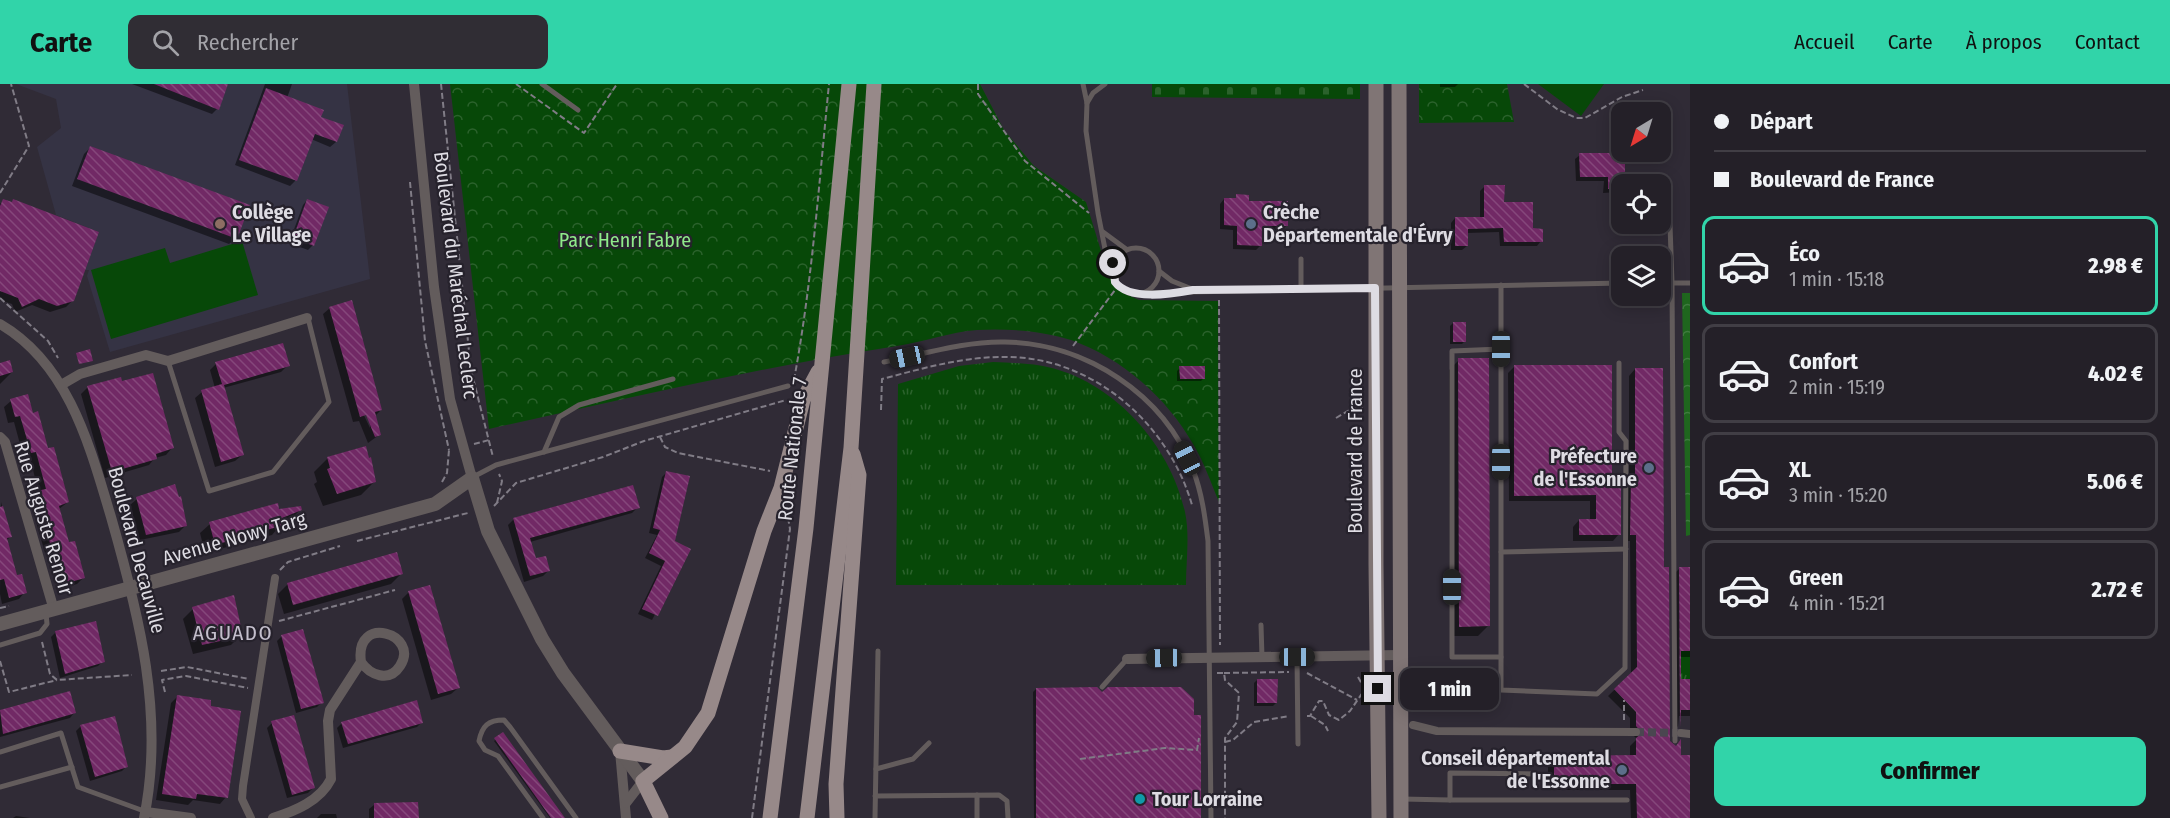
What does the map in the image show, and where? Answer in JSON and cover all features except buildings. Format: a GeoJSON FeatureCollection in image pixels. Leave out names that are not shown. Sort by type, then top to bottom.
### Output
{"type":"FeatureCollection","features":[{"type":"Feature","properties":{"kind":"main road","name":"Route Nationale 7"},"geometry":{"type":"LineString","coordinates":[[770,818],[806,528],[849,84]]}},
{"type":"Feature","properties":{"kind":"main road"},"geometry":{"type":"LineString","coordinates":[[807,818],[851,448],[874,84]]}},
{"type":"Feature","properties":{"kind":"main road","name":"Boulevard de France"},"geometry":{"type":"LineString","coordinates":[[1376,84],[1376,564],[1379,656],[1379,818]]}},
{"type":"Feature","properties":{"kind":"main road"},"geometry":{"type":"LineString","coordinates":[[1399,84],[1401,818]]}},
{"type":"Feature","properties":{"kind":"main road"},"geometry":{"type":"LineString","coordinates":[[661,818],[643,782],[685,747],[708,713],[764,531],[780,488],[802,400],[821,366]]}},
{"type":"Feature","properties":{"kind":"main road"},"geometry":{"type":"LineString","coordinates":[[837,818],[836,784],[859,475],[851,448]]}},
{"type":"Feature","properties":{"kind":"main road"},"geometry":{"type":"LineString","coordinates":[[620,751],[672,757]]}},
{"type":"Feature","properties":{"kind":"street","name":"Boulevard du Maréchal Leclerc"},"geometry":{"type":"LineString","coordinates":[[414,84],[434,287],[450,399],[488,531],[542,639],[563,673],[643,782]]}},
{"type":"Feature","properties":{"kind":"street"},"geometry":{"type":"LineString","coordinates":[[65,382],[146,355],[168,361],[307,318]]}},
{"type":"Feature","properties":{"kind":"street","name":"Boulevard Decauville"},"geometry":{"type":"LineString","coordinates":[[0,324],[12,331],[65,382],[81,422],[131,587],[142,629],[151,710],[145,815]]}},
{"type":"Feature","properties":{"kind":"street","name":"Rue Auguste Renoir"},"geometry":{"type":"LineString","coordinates":[[0,437],[5,442],[50,611]]}},
{"type":"Feature","properties":{"kind":"street","name":"Avenue Nowy Targ"},"geometry":{"type":"LineString","coordinates":[[0,624],[435,504],[472,478]]}},
{"type":"Feature","properties":{"kind":"street"},"geometry":{"type":"LineString","coordinates":[[251,818],[242,799],[243,786],[275,578]]}},
{"type":"Feature","properties":{"kind":"street"},"geometry":{"type":"LineString","coordinates":[[273,818],[308,803],[328,786],[331,779],[328,721],[330,710],[361,662],[359,651],[364,640],[373,633],[384,632],[395,637],[402,646],[404,657],[399,668],[390,675],[378,676],[368,672],[361,662]]}},
{"type":"Feature","properties":{"kind":"street"},"geometry":{"type":"LineString","coordinates":[[1127,659],[1400,655]]}},
{"type":"Feature","properties":{"kind":"street"},"geometry":{"type":"LineString","coordinates":[[1413,725],[1437,732],[1636,732]]}},
{"type":"Feature","properties":{"kind":"street"},"geometry":{"type":"LineString","coordinates":[[620,751],[626,818]]}},
{"type":"Feature","properties":{"kind":"street"},"geometry":{"type":"LineString","coordinates":[[626,803],[643,782]]}},
{"type":"Feature","properties":{"kind":"street"},"geometry":{"type":"LineString","coordinates":[[145,815],[191,818]]}},
{"type":"Feature","properties":{"kind":"lane"},"geometry":{"type":"LineString","coordinates":[[542,84],[578,110]]}},
{"type":"Feature","properties":{"kind":"lane"},"geometry":{"type":"LineString","coordinates":[[1083,84],[1087,103],[1086,132],[1102,232],[1113,266],[1113,276],[1118,286],[1133,294],[1172,294],[1193,290],[1611,284]]}},
{"type":"Feature","properties":{"kind":"lane"},"geometry":{"type":"LineString","coordinates":[[1087,103],[1102,84]]}},
{"type":"Feature","properties":{"kind":"lane"},"geometry":{"type":"LineString","coordinates":[[1102,232],[1126,249]]}},
{"type":"Feature","properties":{"kind":"lane"},"geometry":{"type":"LineString","coordinates":[[1670,234],[1675,741]]}},
{"type":"Feature","properties":{"kind":"lane"},"geometry":{"type":"LineString","coordinates":[[1113,266],[1116,257],[1126,249],[1135,247],[1148,250],[1157,260],[1159,271],[1154,285],[1145,293]]}},
{"type":"Feature","properties":{"kind":"lane"},"geometry":{"type":"LineString","coordinates":[[1301,259],[1301,289]]}},
{"type":"Feature","properties":{"kind":"lane"},"geometry":{"type":"LineString","coordinates":[[1159,271],[1172,281],[1193,290]]}},
{"type":"Feature","properties":{"kind":"lane"},"geometry":{"type":"LineString","coordinates":[[1672,283],[1690,283]]}},
{"type":"Feature","properties":{"kind":"lane"},"geometry":{"type":"LineString","coordinates":[[1501,285],[1501,690],[1597,694],[1625,668],[1626,441],[1619,432],[1619,363]]}},
{"type":"Feature","properties":{"kind":"lane"},"geometry":{"type":"LineString","coordinates":[[168,361],[209,491],[273,472],[329,402],[307,318]]}},
{"type":"Feature","properties":{"kind":"lane"},"geometry":{"type":"LineString","coordinates":[[884,362],[975,343],[1034,343],[1069,352],[1092,361],[1119,378],[1145,401],[1181,446],[1193,470],[1201,497],[1208,541],[1215,657],[1209,673],[1211,818]]}},
{"type":"Feature","properties":{"kind":"lane"},"geometry":{"type":"LineString","coordinates":[[1501,349],[1452,351],[1452,657],[1502,657]]}},
{"type":"Feature","properties":{"kind":"lane"},"geometry":{"type":"LineString","coordinates":[[544,453],[559,417],[579,405],[673,379]]}},
{"type":"Feature","properties":{"kind":"lane"},"geometry":{"type":"LineString","coordinates":[[472,478],[496,465],[788,386]]}},
{"type":"Feature","properties":{"kind":"lane"},"geometry":{"type":"LineString","coordinates":[[1501,552],[1626,549]]}},
{"type":"Feature","properties":{"kind":"lane"},"geometry":{"type":"LineString","coordinates":[[0,645],[40,633],[47,624],[50,611]]}},
{"type":"Feature","properties":{"kind":"lane"},"geometry":{"type":"LineString","coordinates":[[1261,626],[1262,657]]}},
{"type":"Feature","properties":{"kind":"lane"},"geometry":{"type":"LineString","coordinates":[[875,818],[878,651]]}},
{"type":"Feature","properties":{"kind":"lane"},"geometry":{"type":"LineString","coordinates":[[1297,657],[1299,744]]}},
{"type":"Feature","properties":{"kind":"lane"},"geometry":{"type":"LineString","coordinates":[[1102,687],[1127,659]]}},
{"type":"Feature","properties":{"kind":"lane"},"geometry":{"type":"LineString","coordinates":[[543,818],[498,756],[485,750],[478,741],[482,728],[492,720],[504,720],[576,818]]}},
{"type":"Feature","properties":{"kind":"lane"},"geometry":{"type":"LineString","coordinates":[[0,752],[61,733],[78,787],[145,815]]}},
{"type":"Feature","properties":{"kind":"lane"},"geometry":{"type":"LineString","coordinates":[[876,769],[913,759],[929,743]]}},
{"type":"Feature","properties":{"kind":"lane"},"geometry":{"type":"LineString","coordinates":[[0,787],[72,767]]}},
{"type":"Feature","properties":{"kind":"lane"},"geometry":{"type":"LineString","coordinates":[[1450,800],[1450,773],[1537,774]]}},
{"type":"Feature","properties":{"kind":"lane"},"geometry":{"type":"LineString","coordinates":[[948,795],[949,804]]}},
{"type":"Feature","properties":{"kind":"lane"},"geometry":{"type":"LineString","coordinates":[[977,795],[977,818]]}},
{"type":"Feature","properties":{"kind":"lane"},"geometry":{"type":"LineString","coordinates":[[875,796],[999,795],[1005,799],[1008,806],[1008,818]]}},
{"type":"Feature","properties":{"kind":"lane"},"geometry":{"type":"LineString","coordinates":[[1401,799],[1627,800]]}},
{"type":"Feature","properties":{"kind":"path"},"geometry":{"type":"LineString","coordinates":[[0,193],[29,146],[10,84]]}},
{"type":"Feature","properties":{"kind":"path"},"geometry":{"type":"LineString","coordinates":[[441,84],[471,370],[501,481],[497,506]]}},
{"type":"Feature","properties":{"kind":"path"},"geometry":{"type":"LineString","coordinates":[[978,84],[978,94],[1024,161],[1100,222]]}},
{"type":"Feature","properties":{"kind":"path"},"geometry":{"type":"LineString","coordinates":[[1524,84],[1557,109],[1576,118],[1585,118],[1622,96],[1643,90]]}},
{"type":"Feature","properties":{"kind":"path"},"geometry":{"type":"LineString","coordinates":[[1069,352],[1118,286]]}},
{"type":"Feature","properties":{"kind":"path"},"geometry":{"type":"LineString","coordinates":[[1215,657],[1221,473],[1218,290]]}},
{"type":"Feature","properties":{"kind":"path"},"geometry":{"type":"LineString","coordinates":[[0,298],[48,341],[65,382]]}},
{"type":"Feature","properties":{"kind":"path"},"geometry":{"type":"LineString","coordinates":[[881,410],[882,379],[954,360],[984,357],[1027,358],[1072,370],[1120,398],[1155,430],[1184,479],[1194,515]]}},
{"type":"Feature","properties":{"kind":"path"},"geometry":{"type":"LineString","coordinates":[[356,541],[497,506],[516,483],[786,400]]}},
{"type":"Feature","properties":{"kind":"path"},"geometry":{"type":"LineString","coordinates":[[1336,418],[1353,408],[1362,408]]}},
{"type":"Feature","properties":{"kind":"path"},"geometry":{"type":"LineString","coordinates":[[660,437],[665,447],[678,453],[748,465],[776,473]]}},
{"type":"Feature","properties":{"kind":"path"},"geometry":{"type":"LineString","coordinates":[[440,520],[431,493],[447,473],[448,450],[489,440]]}},
{"type":"Feature","properties":{"kind":"path"},"geometry":{"type":"LineString","coordinates":[[275,578],[288,562],[346,544]]}},
{"type":"Feature","properties":{"kind":"path"},"geometry":{"type":"LineString","coordinates":[[267,620],[285,621],[395,590]]}},
{"type":"Feature","properties":{"kind":"path"},"geometry":{"type":"LineString","coordinates":[[0,608],[15,605]]}},
{"type":"Feature","properties":{"kind":"path"},"geometry":{"type":"LineString","coordinates":[[40,633],[50,674],[57,680]]}},
{"type":"Feature","properties":{"kind":"path"},"geometry":{"type":"LineString","coordinates":[[0,662],[9,692],[57,680],[132,675]]}},
{"type":"Feature","properties":{"kind":"path"},"geometry":{"type":"LineString","coordinates":[[161,671],[188,667],[258,680]]}},
{"type":"Feature","properties":{"kind":"path"},"geometry":{"type":"LineString","coordinates":[[1209,673],[1224,673],[1225,680],[1239,693],[1237,722],[1225,738],[1225,818]]}},
{"type":"Feature","properties":{"kind":"path"},"geometry":{"type":"LineString","coordinates":[[165,692],[162,680],[186,676],[252,688]]}},
{"type":"Feature","properties":{"kind":"path"},"geometry":{"type":"LineString","coordinates":[[1623,732],[1624,700]]}},
{"type":"Feature","properties":{"kind":"path"},"geometry":{"type":"LineString","coordinates":[[1310,716],[1325,725],[1328,731]]}},
{"type":"Feature","properties":{"kind":"path"},"geometry":{"type":"LineString","coordinates":[[1325,725],[1332,718]]}},
{"type":"Feature","properties":{"kind":"path"},"geometry":{"type":"LineString","coordinates":[[1080,759],[1165,748],[1197,750],[1197,740]]}},
{"type":"Feature","properties":{"kind":"shaded area","name":"Collège Le Village"},"geometry":{"type":"Polygon","coordinates":[[[16,84],[347,84],[370,279],[110,352],[87,276],[89,270],[85,270],[99,232],[56,215],[37,147],[61,128],[56,99],[16,84]]]}},
{"type":"Feature","properties":{"kind":"green space","name":"Parc Henri Fabre"},"geometry":{"type":"Polygon","coordinates":[[[450,84],[980,84],[1004,130],[1034,166],[1086,202],[1109,277],[1123,293],[1139,300],[1218,301],[1219,502],[1201,458],[1182,427],[1170,411],[1141,382],[1108,357],[1090,348],[1049,334],[1025,331],[989,329],[957,333],[744,374],[489,429],[450,84]]]}},
{"type":"Feature","properties":{"kind":"green space"},"geometry":{"type":"Polygon","coordinates":[[[1152,84],[1360,84],[1360,99],[1152,97],[1152,84]]]}},
{"type":"Feature","properties":{"kind":"green space"},"geometry":{"type":"Polygon","coordinates":[[[1419,84],[1507,84],[1514,122],[1419,123],[1419,84]]]}},
{"type":"Feature","properties":{"kind":"green space"},"geometry":{"type":"Polygon","coordinates":[[[1538,84],[1604,84],[1581,116],[1538,84]]]}},
{"type":"Feature","properties":{"kind":"green space"},"geometry":{"type":"Polygon","coordinates":[[[242,241],[258,295],[111,339],[91,270],[165,248],[170,263],[242,241]]]}},
{"type":"Feature","properties":{"kind":"green space"},"geometry":{"type":"Polygon","coordinates":[[[1682,293],[1690,293],[1690,535],[1686,536],[1682,293]]]}},
{"type":"Feature","properties":{"kind":"green space"},"geometry":{"type":"Polygon","coordinates":[[[993,362],[1045,366],[1076,376],[1119,404],[1138,422],[1154,442],[1178,488],[1185,512],[1187,530],[1186,585],[896,585],[898,384],[959,366],[993,362]]]}},
{"type":"Feature","properties":{"kind":"green space"},"geometry":{"type":"Polygon","coordinates":[[[1681,651],[1690,651],[1690,679],[1681,679],[1681,651]]]}},
{"type":"Feature","properties":{"kind":"tunnel"},"geometry":{"type":"LineString","coordinates":[[1636,732],[1681,733]]}},
{"type":"Feature","properties":{"kind":"place","name":"Collège Le Village"},"geometry":{"type":"Point","coordinates":[220,224]}},
{"type":"Feature","properties":{"kind":"place","name":"Crèche Départementale d'Évry"},"geometry":{"type":"Point","coordinates":[1251,224]}},
{"type":"Feature","properties":{"kind":"place","name":"Préfecture de l'Essonne"},"geometry":{"type":"Point","coordinates":[1649,468]}},
{"type":"Feature","properties":{"kind":"place","name":"Conseil départemental de l'Essonne"},"geometry":{"type":"Point","coordinates":[1622,770]}},
{"type":"Feature","properties":{"kind":"place","name":"Tour Lorraine"},"geometry":{"type":"Point","coordinates":[1140,799]}},
{"type":"Feature","properties":{"kind":"district","name":"AGUADO"},"geometry":{"type":"Point","coordinates":[233,633]}},
{"type":"Feature","properties":{"kind":"route"},"geometry":{"type":"LineString","coordinates":[[1113,263],[1115,282],[1125,291],[1133,294],[1172,294],[1193,290],[1375,288],[1378,689]]}}]}
